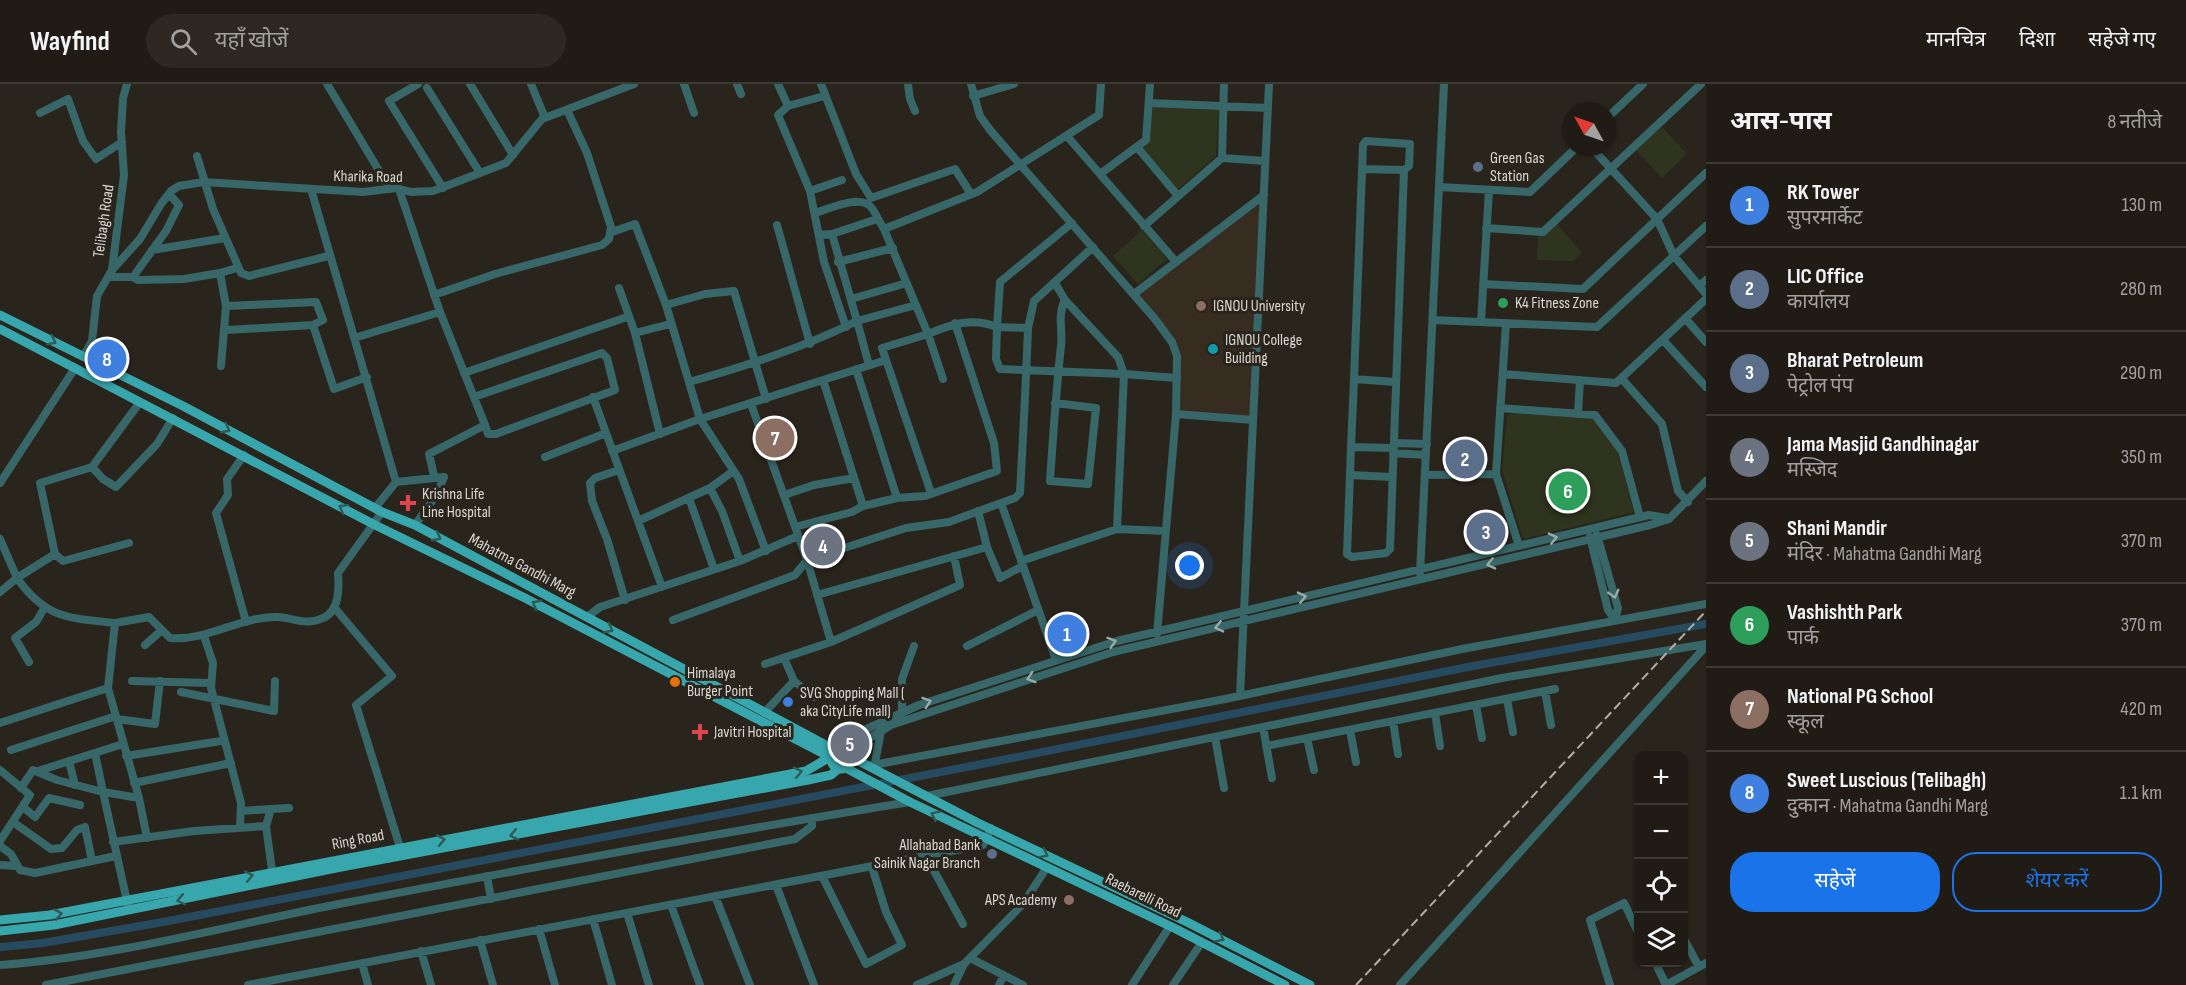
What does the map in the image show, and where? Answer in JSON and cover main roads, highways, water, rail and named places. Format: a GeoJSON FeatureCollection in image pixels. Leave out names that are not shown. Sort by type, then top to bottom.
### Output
{"type":"FeatureCollection","features":[{"type":"Feature","properties":{"kind":"main road","name":"Mahatma Gandhi Marg"},"geometry":{"type":"LineString","coordinates":[[0,315],[183,406],[378,510],[415,525],[835,752]]}},
{"type":"Feature","properties":{"kind":"main road"},"geometry":{"type":"LineString","coordinates":[[0,329],[375,525],[835,752],[847,750],[851,757],[872,765],[905,785],[1187,922],[1310,985]]}},
{"type":"Feature","properties":{"kind":"main road"},"geometry":{"type":"LineString","coordinates":[[835,752],[832,764],[842,768]]}},
{"type":"Feature","properties":{"kind":"main road","name":"Ring Road"},"geometry":{"type":"LineString","coordinates":[[0,920],[50,915],[126,900],[273,877],[806,771],[835,752]]}},
{"type":"Feature","properties":{"kind":"main road"},"geometry":{"type":"LineString","coordinates":[[401,852],[808,780],[831,775],[842,768],[851,757]]}},
{"type":"Feature","properties":{"kind":"main road","name":"Raebarelli Road"},"geometry":{"type":"LineString","coordinates":[[842,768],[1170,926],[1285,985]]}},
{"type":"Feature","properties":{"kind":"main road"},"geometry":{"type":"LineString","coordinates":[[0,931],[54,925],[129,911],[273,877]]}},
{"type":"Feature","properties":{"kind":"waterway"},"geometry":{"type":"LineString","coordinates":[[0,947],[43,943],[163,922],[977,765],[1473,666],[1706,624]]}},
{"type":"Feature","properties":{"kind":"railway"},"geometry":{"type":"LineString","coordinates":[[1356,985],[1706,611]]}},
{"type":"Feature","properties":{"kind":"place","name":"Green Gas Station"},"geometry":{"type":"Point","coordinates":[1478,167]}},
{"type":"Feature","properties":{"kind":"place","name":"K4 Fitness Zone"},"geometry":{"type":"Point","coordinates":[1503,303]}},
{"type":"Feature","properties":{"kind":"place","name":"IGNOU University"},"geometry":{"type":"Point","coordinates":[1201,306]}},
{"type":"Feature","properties":{"kind":"place","name":"IGNOU College Building"},"geometry":{"type":"Point","coordinates":[1213,349]}},
{"type":"Feature","properties":{"kind":"place","name":"Sweet Luscious (Telibagh)"},"geometry":{"type":"Point","coordinates":[107,359]}},
{"type":"Feature","properties":{"kind":"place","name":"National PG School"},"geometry":{"type":"Point","coordinates":[775,438]}},
{"type":"Feature","properties":{"kind":"place","name":"LIC Office"},"geometry":{"type":"Point","coordinates":[1465,459]}},
{"type":"Feature","properties":{"kind":"place","name":"Vashishth Park"},"geometry":{"type":"Point","coordinates":[1568,491]}},
{"type":"Feature","properties":{"kind":"place","name":"Krishna Life Line Hospital"},"geometry":{"type":"Point","coordinates":[408,503]}},
{"type":"Feature","properties":{"kind":"place","name":"Bharat Petroleum"},"geometry":{"type":"Point","coordinates":[1486,532]}},
{"type":"Feature","properties":{"kind":"place","name":"Jama Masjid Gandhinagar"},"geometry":{"type":"Point","coordinates":[823,546]}},
{"type":"Feature","properties":{"kind":"place","name":"RK Tower"},"geometry":{"type":"Point","coordinates":[1067,634]}},
{"type":"Feature","properties":{"kind":"place","name":"Himalaya Burger Point"},"geometry":{"type":"Point","coordinates":[675,682]}},
{"type":"Feature","properties":{"kind":"place","name":"SVG Shopping Mall ( aka CityLife mall)"},"geometry":{"type":"Point","coordinates":[788,702]}},
{"type":"Feature","properties":{"kind":"place","name":"Javitri Hospital"},"geometry":{"type":"Point","coordinates":[700,732]}},
{"type":"Feature","properties":{"kind":"place","name":"Shani Mandir"},"geometry":{"type":"Point","coordinates":[850,744]}},
{"type":"Feature","properties":{"kind":"place","name":"Allahabad Bank Sainik Nagar Branch"},"geometry":{"type":"Point","coordinates":[992,854]}},
{"type":"Feature","properties":{"kind":"place","name":"APS Academy"},"geometry":{"type":"Point","coordinates":[1069,900]}}]}
